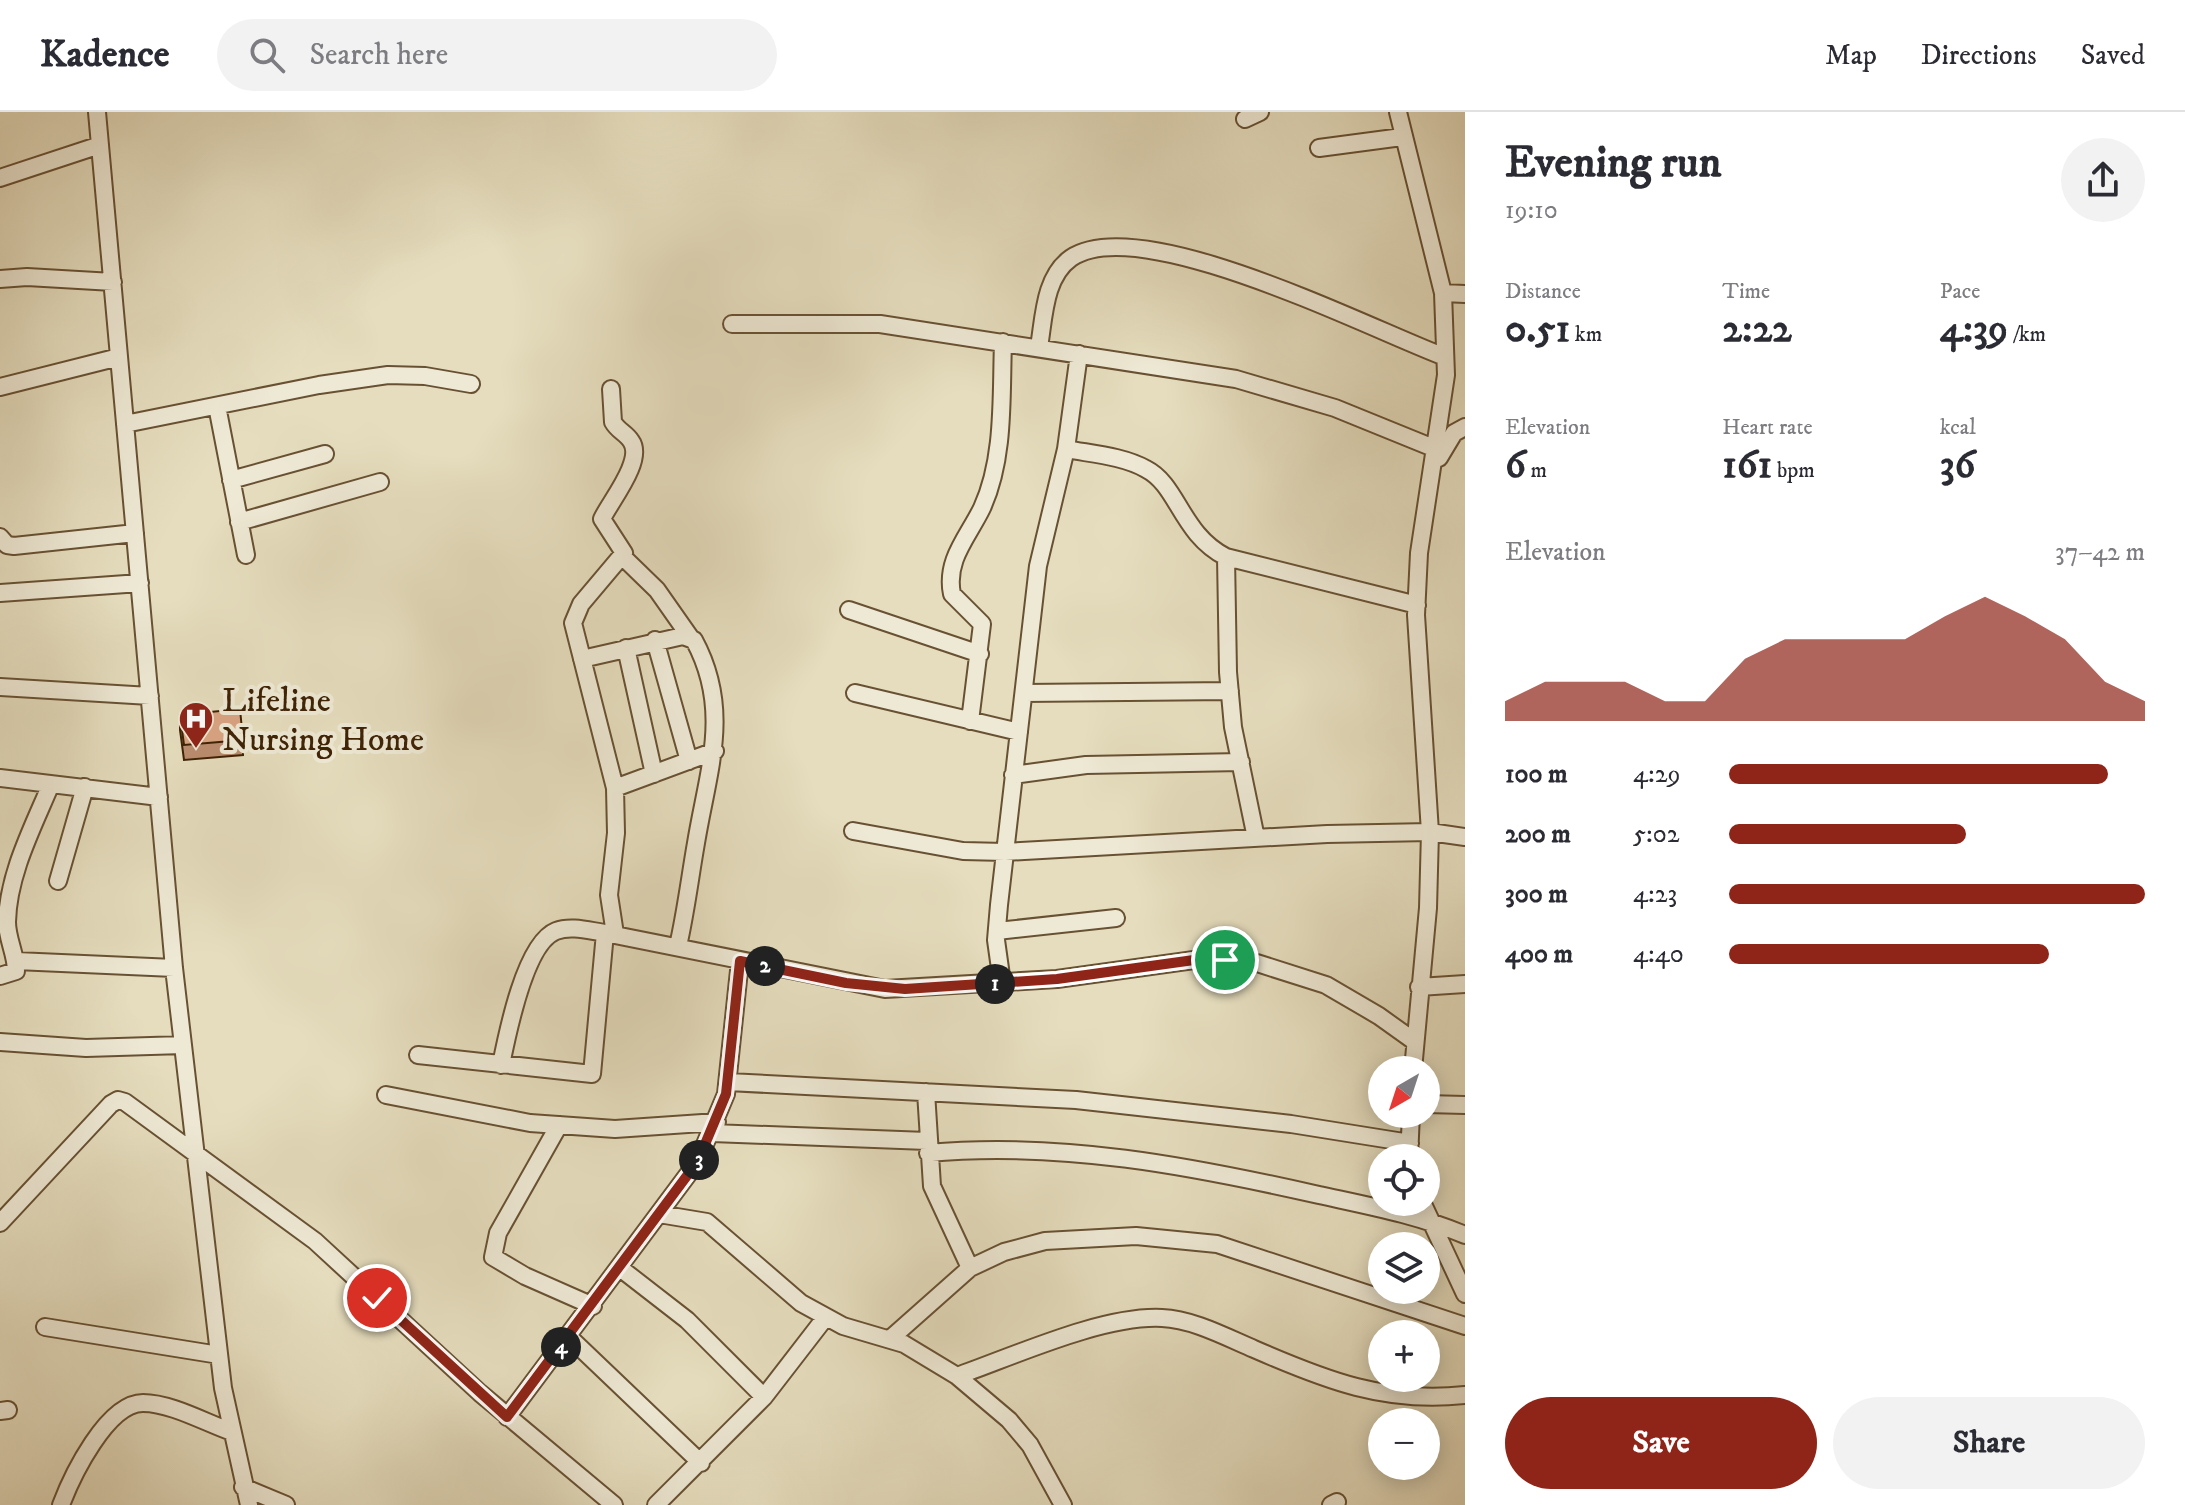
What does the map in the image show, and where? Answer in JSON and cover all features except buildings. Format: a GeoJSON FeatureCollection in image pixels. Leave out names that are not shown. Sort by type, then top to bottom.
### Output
{"type":"FeatureCollection","features":[{"type":"Feature","properties":{"kind":"street"},"geometry":{"type":"LineString","coordinates":[[97,112],[174,968],[219,1355],[249,1505]]}},
{"type":"Feature","properties":{"kind":"street"},"geometry":{"type":"LineString","coordinates":[[1402,114],[1402,137],[1443,293],[1445,357],[1436,449],[1419,553],[1417,605],[1430,832],[1428,908],[1413,1056]]}},
{"type":"Feature","properties":{"kind":"street"},"geometry":{"type":"LineString","coordinates":[[1319,148],[1402,137]]}},
{"type":"Feature","properties":{"kind":"street"},"geometry":{"type":"LineString","coordinates":[[0,178],[100,145]]}},
{"type":"Feature","properties":{"kind":"street"},"geometry":{"type":"LineString","coordinates":[[1039,347],[1048,292],[1059,270],[1091,249],[1126,248],[1253,275],[1445,357]]}},
{"type":"Feature","properties":{"kind":"street"},"geometry":{"type":"LineString","coordinates":[[0,279],[27,277],[113,282]]}},
{"type":"Feature","properties":{"kind":"street"},"geometry":{"type":"LineString","coordinates":[[1443,293],[1465,294]]}},
{"type":"Feature","properties":{"kind":"street"},"geometry":{"type":"LineString","coordinates":[[732,324],[880,324],[1236,379],[1335,408],[1436,449]]}},
{"type":"Feature","properties":{"kind":"street"},"geometry":{"type":"LineString","coordinates":[[970,721],[982,624],[952,594],[950,584],[956,555],[982,507],[995,462],[1003,342]]}},
{"type":"Feature","properties":{"kind":"street"},"geometry":{"type":"LineString","coordinates":[[1002,983],[997,931],[1038,566],[1066,449],[1079,354]]}},
{"type":"Feature","properties":{"kind":"street"},"geometry":{"type":"LineString","coordinates":[[0,387],[119,357]]}},
{"type":"Feature","properties":{"kind":"street"},"geometry":{"type":"LineString","coordinates":[[125,424],[388,375],[425,376],[471,384]]}},
{"type":"Feature","properties":{"kind":"street"},"geometry":{"type":"LineString","coordinates":[[418,1055],[592,1074],[610,934],[609,895],[616,833],[615,788],[574,631],[574,616],[622,556],[622,546],[602,519],[621,491],[633,445],[613,422],[611,389]]}},
{"type":"Feature","properties":{"kind":"street"},"geometry":{"type":"LineString","coordinates":[[217,406],[246,555]]}},
{"type":"Feature","properties":{"kind":"street"},"geometry":{"type":"LineString","coordinates":[[1431,473],[1454,433],[1465,427]]}},
{"type":"Feature","properties":{"kind":"street"},"geometry":{"type":"LineString","coordinates":[[1066,449],[1147,469],[1160,479],[1194,532],[1210,549],[1226,557],[1417,605]]}},
{"type":"Feature","properties":{"kind":"street"},"geometry":{"type":"LineString","coordinates":[[231,480],[325,454]]}},
{"type":"Feature","properties":{"kind":"street"},"geometry":{"type":"LineString","coordinates":[[239,522],[380,482]]}},
{"type":"Feature","properties":{"kind":"street"},"geometry":{"type":"LineString","coordinates":[[0,537],[7,545],[14,546],[135,533]]}},
{"type":"Feature","properties":{"kind":"street"},"geometry":{"type":"LineString","coordinates":[[622,556],[657,590],[690,637],[708,675],[715,708],[715,751],[678,946]]}},
{"type":"Feature","properties":{"kind":"street"},"geometry":{"type":"LineString","coordinates":[[1226,557],[1230,691],[1256,838]]}},
{"type":"Feature","properties":{"kind":"street"},"geometry":{"type":"LineString","coordinates":[[0,593],[140,583]]}},
{"type":"Feature","properties":{"kind":"street"},"geometry":{"type":"LineString","coordinates":[[849,610],[980,654]]}},
{"type":"Feature","properties":{"kind":"street"},"geometry":{"type":"LineString","coordinates":[[582,659],[655,640],[690,637]]}},
{"type":"Feature","properties":{"kind":"street"},"geometry":{"type":"LineString","coordinates":[[655,640],[689,761]]}},
{"type":"Feature","properties":{"kind":"street"},"geometry":{"type":"LineString","coordinates":[[626,648],[654,774]]}},
{"type":"Feature","properties":{"kind":"street"},"geometry":{"type":"LineString","coordinates":[[0,687],[150,696]]}},
{"type":"Feature","properties":{"kind":"street"},"geometry":{"type":"LineString","coordinates":[[1024,693],[1230,691]]}},
{"type":"Feature","properties":{"kind":"street"},"geometry":{"type":"LineString","coordinates":[[855,693],[1019,732]]}},
{"type":"Feature","properties":{"kind":"street"},"geometry":{"type":"LineString","coordinates":[[615,788],[715,751]]}},
{"type":"Feature","properties":{"kind":"street"},"geometry":{"type":"LineString","coordinates":[[1013,775],[1086,765],[1241,762]]}},
{"type":"Feature","properties":{"kind":"street"},"geometry":{"type":"LineString","coordinates":[[0,778],[159,797]]}},
{"type":"Feature","properties":{"kind":"street"},"geometry":{"type":"LineString","coordinates":[[0,976],[15,974],[16,961],[8,938],[9,906],[24,851],[51,784]]}},
{"type":"Feature","properties":{"kind":"street"},"geometry":{"type":"LineString","coordinates":[[58,881],[85,787]]}},
{"type":"Feature","properties":{"kind":"street"},"geometry":{"type":"LineString","coordinates":[[853,831],[951,849],[1005,852],[1430,832],[1465,837]]}},
{"type":"Feature","properties":{"kind":"street"},"geometry":{"type":"LineString","coordinates":[[997,931],[1116,918]]}},
{"type":"Feature","properties":{"kind":"street"},"geometry":{"type":"LineString","coordinates":[[501,1065],[520,990],[542,944],[552,932],[566,928],[678,946],[885,989],[1002,983],[1194,960],[1257,963],[1326,985],[1414,1041]]}},
{"type":"Feature","properties":{"kind":"street"},"geometry":{"type":"LineString","coordinates":[[16,961],[174,968]]}},
{"type":"Feature","properties":{"kind":"street"},"geometry":{"type":"LineString","coordinates":[[507,1417],[593,1306],[698,1161],[714,1128],[728,1082],[740,961]]}},
{"type":"Feature","properties":{"kind":"street"},"geometry":{"type":"LineString","coordinates":[[1419,987],[1465,984]]}},
{"type":"Feature","properties":{"kind":"street"},"geometry":{"type":"LineString","coordinates":[[0,1042],[86,1048],[183,1045]]}},
{"type":"Feature","properties":{"kind":"street"},"geometry":{"type":"LineString","coordinates":[[728,1082],[1076,1100],[1291,1124],[1379,1144]]}},
{"type":"Feature","properties":{"kind":"street"},"geometry":{"type":"LineString","coordinates":[[926,1092],[932,1186],[970,1268]]}},
{"type":"Feature","properties":{"kind":"street"},"geometry":{"type":"LineString","coordinates":[[386,1095],[530,1123],[615,1129],[714,1128],[928,1147],[1045,1149],[1131,1160],[1275,1185],[1429,1220],[1465,1235]]}},
{"type":"Feature","properties":{"kind":"street"},"geometry":{"type":"LineString","coordinates":[[0,1223],[118,1100],[196,1151],[315,1241],[507,1417],[614,1505]]}},
{"type":"Feature","properties":{"kind":"street"},"geometry":{"type":"LineString","coordinates":[[1440,1104],[1465,1105]]}},
{"type":"Feature","properties":{"kind":"street"},"geometry":{"type":"LineString","coordinates":[[559,1125],[498,1233],[492,1246],[493,1257],[525,1276],[593,1306]]}},
{"type":"Feature","properties":{"kind":"street"},"geometry":{"type":"LineString","coordinates":[[659,1214],[707,1222],[801,1303],[825,1318],[904,1344],[957,1376],[1009,1420],[1030,1445],[1063,1505]]}},
{"type":"Feature","properties":{"kind":"street"},"geometry":{"type":"LineString","coordinates":[[1427,1216],[1465,1294]]}},
{"type":"Feature","properties":{"kind":"street"},"geometry":{"type":"LineString","coordinates":[[890,1339],[927,1302],[970,1268],[1004,1252],[1045,1241],[1136,1236],[1217,1244],[1465,1326]]}},
{"type":"Feature","properties":{"kind":"street"},"geometry":{"type":"LineString","coordinates":[[620,1268],[687,1320],[764,1397]]}},
{"type":"Feature","properties":{"kind":"street"},"geometry":{"type":"LineString","coordinates":[[957,1376],[1119,1322],[1163,1317],[1203,1328],[1309,1373],[1382,1395],[1465,1395]]}},
{"type":"Feature","properties":{"kind":"street"},"geometry":{"type":"LineString","coordinates":[[656,1505],[764,1397],[825,1318]]}},
{"type":"Feature","properties":{"kind":"street"},"geometry":{"type":"LineString","coordinates":[[45,1327],[219,1355]]}},
{"type":"Feature","properties":{"kind":"street"},"geometry":{"type":"LineString","coordinates":[[569,1337],[701,1463]]}},
{"type":"Feature","properties":{"kind":"street"},"geometry":{"type":"LineString","coordinates":[[61,1505],[69,1485],[101,1432],[125,1408],[143,1403],[232,1432]]}},
{"type":"Feature","properties":{"kind":"street"},"geometry":{"type":"LineString","coordinates":[[243,1487],[286,1505]]}},
{"type":"Feature","properties":{"kind":"place","name":"Lifeline Nursing Home"},"geometry":{"type":"Point","coordinates":[196,750]}},
{"type":"Feature","properties":{"kind":"route"},"geometry":{"type":"LineString","coordinates":[[377,1298],[507,1417],[598,1300],[698,1161],[717,1122],[726,1094],[732,1062],[740,961],[846,983],[905,989],[1057,979],[1194,960],[1225,960]]}}]}
